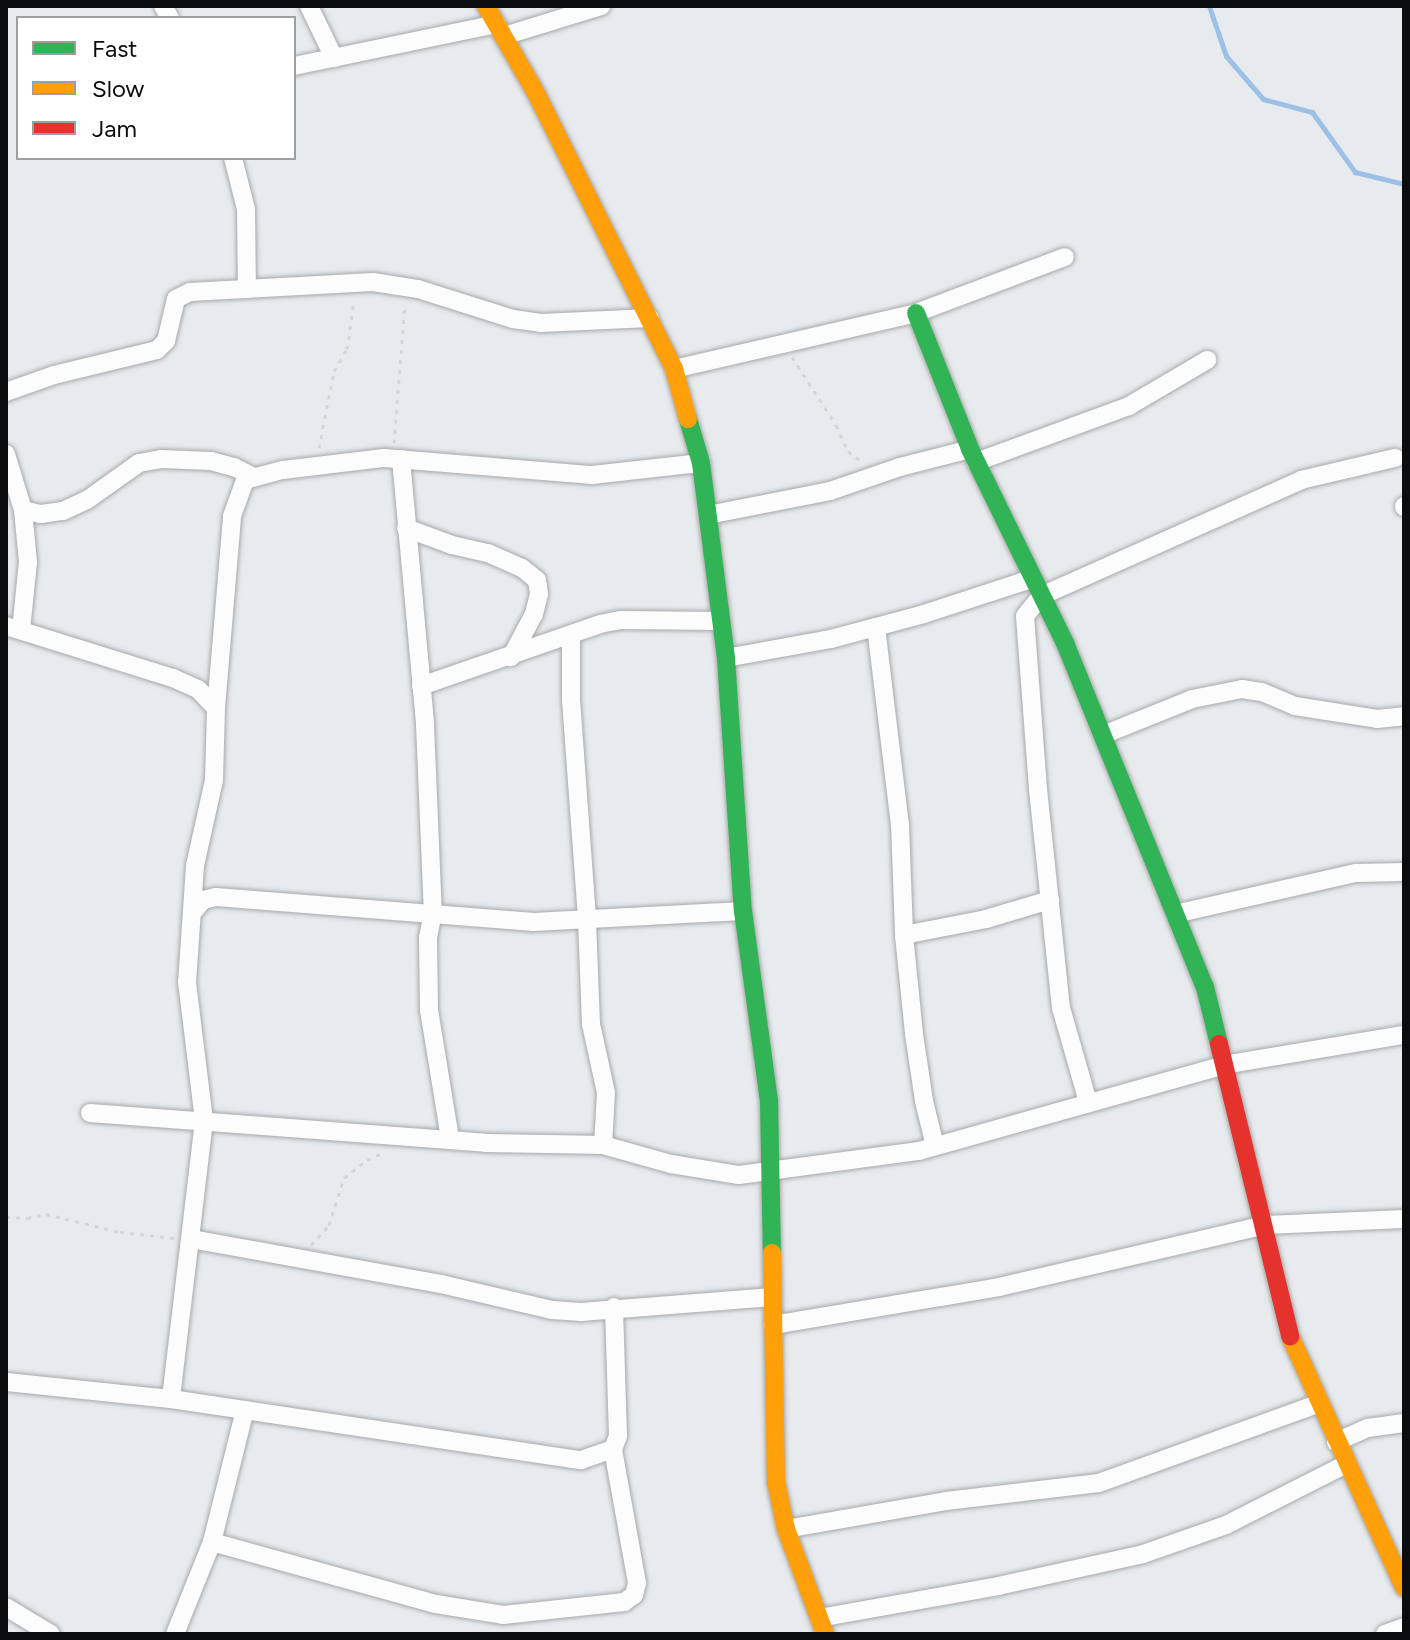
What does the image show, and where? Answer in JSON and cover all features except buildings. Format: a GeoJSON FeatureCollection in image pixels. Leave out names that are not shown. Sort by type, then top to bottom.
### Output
{"type":"FeatureCollection","features":[{"type":"Feature","properties":{"kind":"street"},"geometry":{"type":"LineString","coordinates":[[309,6],[334,58]]}},
{"type":"Feature","properties":{"kind":"street"},"geometry":{"type":"LineString","coordinates":[[486,6],[674,369],[701,463],[726,658],[743,911],[763,1038],[769,1101],[776,1482],[786,1529],[822,1626],[1143,1554],[1226,1525],[1346,1464]]}},
{"type":"Feature","properties":{"kind":"street"},"geometry":{"type":"LineString","coordinates":[[296,66],[500,30],[601,6]]}},
{"type":"Feature","properties":{"kind":"street"},"geometry":{"type":"LineString","coordinates":[[234,160],[246,209],[247,289]]}},
{"type":"Feature","properties":{"kind":"street"},"geometry":{"type":"LineString","coordinates":[[674,369],[916,313],[1065,257]]}},
{"type":"Feature","properties":{"kind":"street"},"geometry":{"type":"LineString","coordinates":[[6,392],[54,375],[157,350],[166,341],[180,294],[356,282],[405,287],[527,321],[650,318]]}},
{"type":"Feature","properties":{"kind":"street"},"geometry":{"type":"LineString","coordinates":[[916,313],[973,456],[1065,643],[1205,987],[1293,1348],[1404,1587]]}},
{"type":"Feature","properties":{"kind":"street"},"geometry":{"type":"LineString","coordinates":[[708,515],[772,505],[877,475],[973,456],[1129,406],[1207,360]]}},
{"type":"Feature","properties":{"kind":"street"},"geometry":{"type":"LineString","coordinates":[[6,454],[23,510],[28,562],[14,628],[173,678],[198,689],[216,708]]}},
{"type":"Feature","properties":{"kind":"street"},"geometry":{"type":"LineString","coordinates":[[1088,1102],[1061,1008],[1025,616],[1041,596],[1301,480],[1395,458]]}},
{"type":"Feature","properties":{"kind":"street"},"geometry":{"type":"LineString","coordinates":[[23,510],[41,514],[63,511],[87,500],[139,463],[161,459],[211,461],[254,477]]}},
{"type":"Feature","properties":{"kind":"street"},"geometry":{"type":"LineString","coordinates":[[397,459],[421,686],[433,912],[428,938],[429,1010],[450,1138]]}},
{"type":"Feature","properties":{"kind":"street"},"geometry":{"type":"LineString","coordinates":[[171,1399],[204,1121],[187,982],[195,866],[214,780],[216,708],[232,516],[245,480],[312,466],[397,459],[592,475],[701,463]]}},
{"type":"Feature","properties":{"kind":"street"},"geometry":{"type":"LineString","coordinates":[[406,528],[452,545],[488,553],[522,568],[537,580],[539,594],[534,614],[511,657]]}},
{"type":"Feature","properties":{"kind":"street"},"geometry":{"type":"LineString","coordinates":[[726,658],[876,627],[1031,579]]}},
{"type":"Feature","properties":{"kind":"street"},"geometry":{"type":"LineString","coordinates":[[421,686],[620,620],[721,621]]}},
{"type":"Feature","properties":{"kind":"street"},"geometry":{"type":"LineString","coordinates":[[876,627],[900,824],[904,935],[924,1101],[935,1146]]}},
{"type":"Feature","properties":{"kind":"street"},"geometry":{"type":"LineString","coordinates":[[571,635],[571,700],[587,920],[591,1024],[606,1093],[603,1145]]}},
{"type":"Feature","properties":{"kind":"street"},"geometry":{"type":"LineString","coordinates":[[1103,735],[1192,699],[1242,689],[1262,692],[1295,706],[1377,719],[1404,716]]}},
{"type":"Feature","properties":{"kind":"street"},"geometry":{"type":"LineString","coordinates":[[1175,914],[1356,873],[1404,872]]}},
{"type":"Feature","properties":{"kind":"street"},"geometry":{"type":"LineString","coordinates":[[193,912],[203,900],[216,897],[310,907],[433,912],[534,922],[743,911]]}},
{"type":"Feature","properties":{"kind":"street"},"geometry":{"type":"LineString","coordinates":[[904,935],[986,919],[1050,900]]}},
{"type":"Feature","properties":{"kind":"street"},"geometry":{"type":"LineString","coordinates":[[90,1113],[486,1143],[603,1145],[712,1172],[739,1175],[852,1162],[935,1146],[1224,1065],[1404,1035]]}},
{"type":"Feature","properties":{"kind":"street"},"geometry":{"type":"LineString","coordinates":[[773,1325],[999,1287],[1265,1225],[1404,1219]]}},
{"type":"Feature","properties":{"kind":"street"},"geometry":{"type":"LineString","coordinates":[[191,1239],[441,1284],[552,1310],[581,1312],[614,1307],[772,1297]]}},
{"type":"Feature","properties":{"kind":"street"},"geometry":{"type":"LineString","coordinates":[[212,1542],[436,1604],[503,1615],[624,1602],[634,1595],[637,1583],[613,1449],[618,1436],[614,1307]]}},
{"type":"Feature","properties":{"kind":"street"},"geometry":{"type":"LineString","coordinates":[[6,1382],[171,1399],[556,1458],[581,1460],[613,1449]]}},
{"type":"Feature","properties":{"kind":"street"},"geometry":{"type":"LineString","coordinates":[[786,1529],[959,1499],[1099,1483],[1317,1404]]}},
{"type":"Feature","properties":{"kind":"street"},"geometry":{"type":"LineString","coordinates":[[175,1634],[212,1542],[245,1410]]}},
{"type":"Feature","properties":{"kind":"street"},"geometry":{"type":"LineString","coordinates":[[1336,1442],[1368,1428],[1404,1423]]}},
{"type":"Feature","properties":{"kind":"street"},"geometry":{"type":"LineString","coordinates":[[6,1607],[51,1634]]}},
{"type":"Feature","properties":{"kind":"street"},"geometry":{"type":"LineString","coordinates":[[1385,1634],[1404,1627]]}},
{"type":"Feature","properties":{"kind":"path"},"geometry":{"type":"LineString","coordinates":[[312,466],[324,435],[334,371],[347,349],[356,282]]}},
{"type":"Feature","properties":{"kind":"path"},"geometry":{"type":"LineString","coordinates":[[397,459],[405,287]]}},
{"type":"Feature","properties":{"kind":"path"},"geometry":{"type":"LineString","coordinates":[[785,343],[802,376],[836,425],[848,451],[877,475]]}},
{"type":"Feature","properties":{"kind":"path"},"geometry":{"type":"LineString","coordinates":[[296,1258],[329,1225],[344,1178],[367,1160],[390,1150]]}},
{"type":"Feature","properties":{"kind":"path"},"geometry":{"type":"LineString","coordinates":[[6,1217],[27,1218],[46,1214],[120,1232],[191,1239]]}},
{"type":"Feature","properties":{"kind":"waterway"},"geometry":{"type":"LineString","coordinates":[[1209,6],[1226,56],[1263,99],[1312,112],[1355,172],[1404,184]]}},
{"type":"Feature","properties":{"kind":"traffic: fast"},"geometry":{"type":"LineString","coordinates":[[916,313],[970,449],[1065,643],[1205,987],[1219,1044]]}},
{"type":"Feature","properties":{"kind":"traffic: fast"},"geometry":{"type":"LineString","coordinates":[[688,419],[701,463],[726,658],[743,911],[769,1101],[772,1253]]}},
{"type":"Feature","properties":{"kind":"traffic: slow"},"geometry":{"type":"LineString","coordinates":[[486,6],[536,93],[674,369],[688,419]]}},
{"type":"Feature","properties":{"kind":"traffic: slow"},"geometry":{"type":"LineString","coordinates":[[772,1253],[776,1482],[786,1529],[825,1634]]}},
{"type":"Feature","properties":{"kind":"traffic: slow"},"geometry":{"type":"LineString","coordinates":[[1290,1336],[1404,1587]]}},
{"type":"Feature","properties":{"kind":"traffic: jam"},"geometry":{"type":"LineString","coordinates":[[1219,1044],[1290,1336]]}}]}
